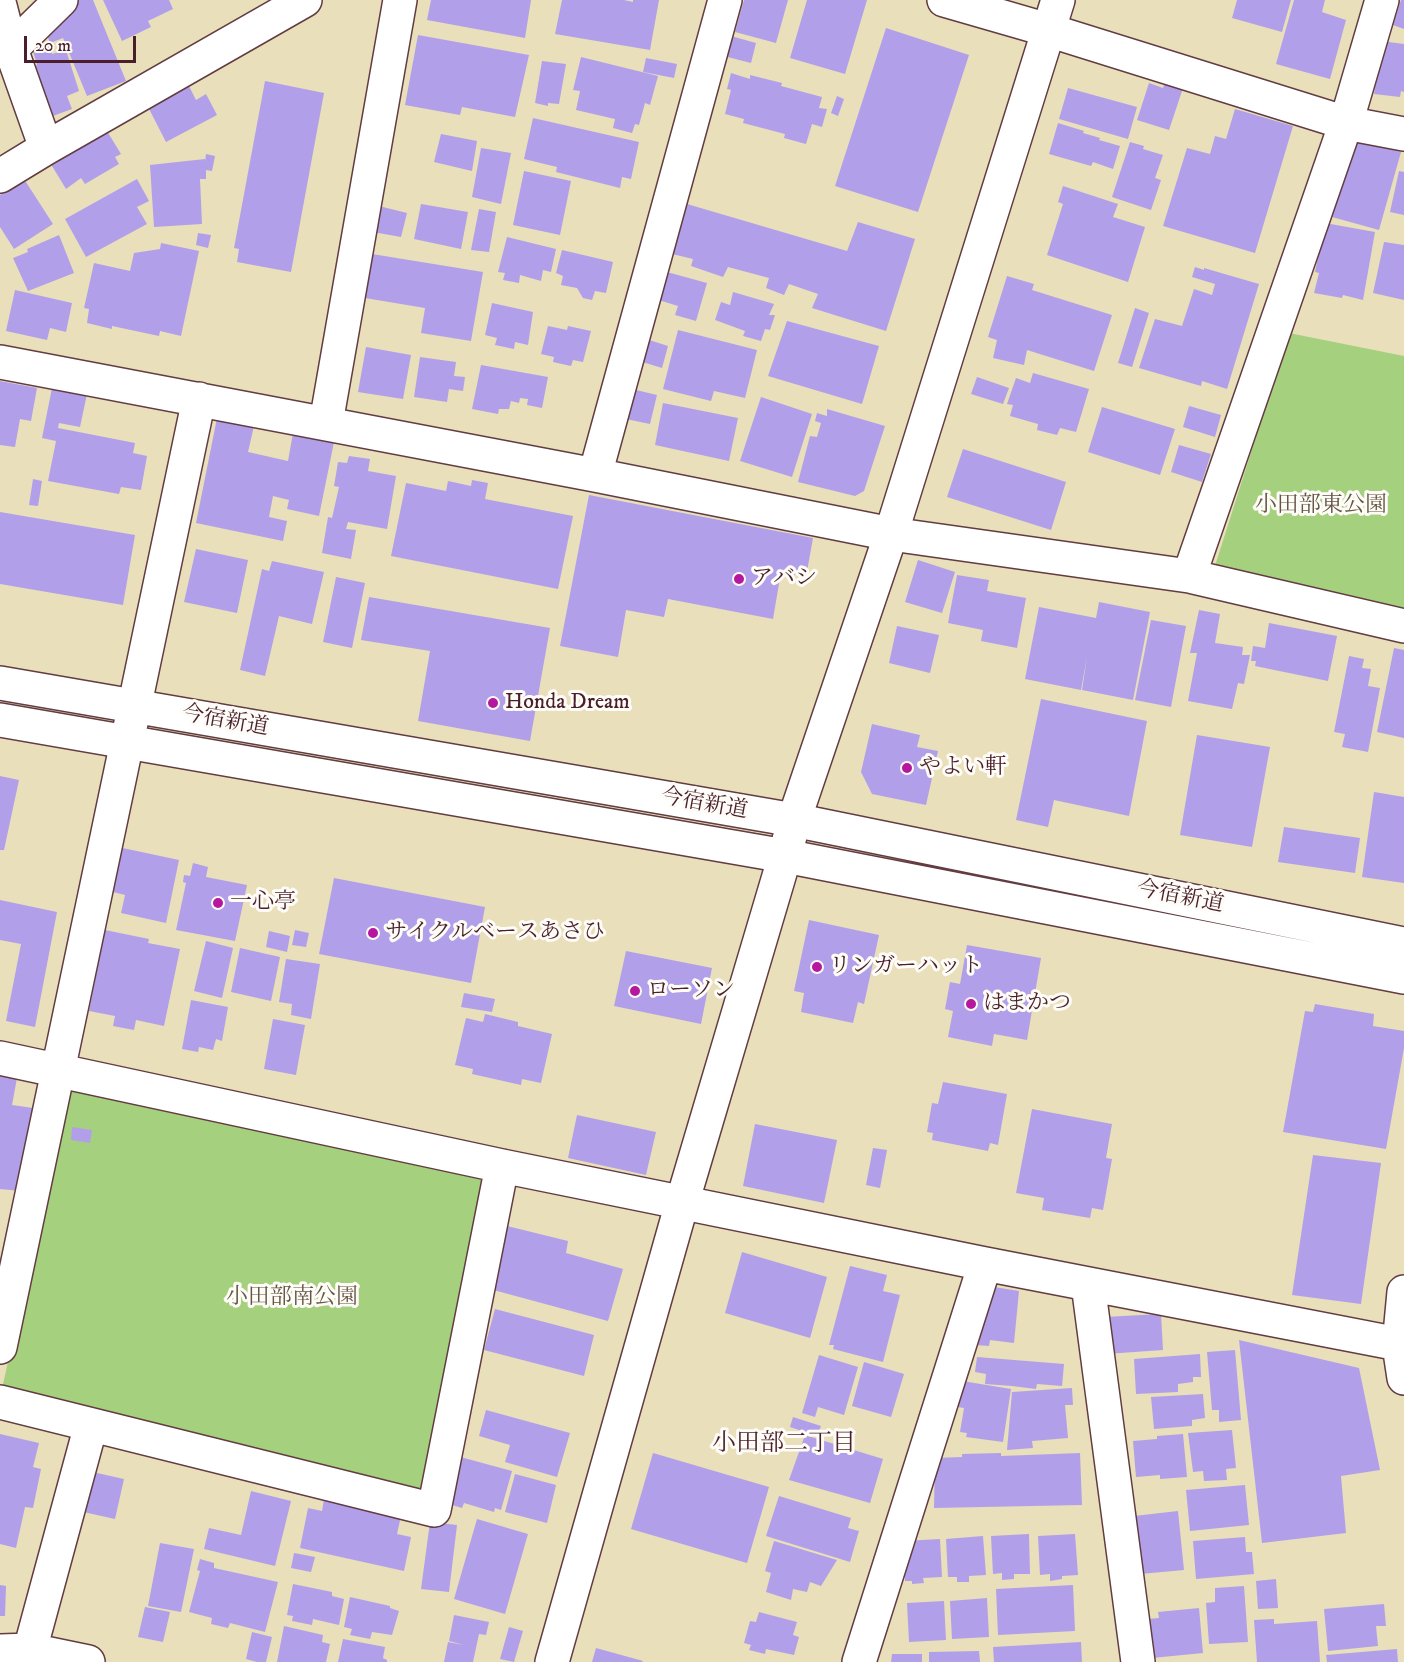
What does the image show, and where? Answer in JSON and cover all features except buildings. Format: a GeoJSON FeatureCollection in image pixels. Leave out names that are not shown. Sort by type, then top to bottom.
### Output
{"type":"FeatureCollection","features":[{"type":"Feature","properties":{"kind":"main road"},"geometry":{"type":"LineString","coordinates":[[11,49],[61,0]]}},
{"type":"Feature","properties":{"kind":"main road"},"geometry":{"type":"LineString","coordinates":[[0,176],[305,0]]}},
{"type":"Feature","properties":{"kind":"main road"},"geometry":{"type":"LineString","coordinates":[[326,423],[400,0]]}},
{"type":"Feature","properties":{"kind":"main road"},"geometry":{"type":"LineString","coordinates":[[595,475],[725,0]]}},
{"type":"Feature","properties":{"kind":"main road"},"geometry":{"type":"LineString","coordinates":[[944,0],[1053,15],[1346,123],[1404,134]]}},
{"type":"Feature","properties":{"kind":"main road"},"geometry":{"type":"LineString","coordinates":[[1189,576],[1346,123],[1382,0]]}},
{"type":"Feature","properties":{"kind":"main road"},"geometry":{"type":"LineString","coordinates":[[0,6],[11,49],[46,148]]}},
{"type":"Feature","properties":{"kind":"main road"},"geometry":{"type":"LineString","coordinates":[[552,1662],[682,1203],[794,820],[891,534],[1053,15]]}},
{"type":"Feature","properties":{"kind":"main road"},"geometry":{"type":"LineString","coordinates":[[0,362],[326,423],[891,534],[1189,576],[1404,626]]}},
{"type":"Feature","properties":{"kind":"main road"},"geometry":{"type":"LineString","coordinates":[[0,1347],[199,399]]}},
{"type":"Feature","properties":{"kind":"main road","name":"今宿新道"},"geometry":{"type":"LineString","coordinates":[[0,682],[794,820],[1404,944]]}},
{"type":"Feature","properties":{"kind":"main road","name":"今宿新道"},"geometry":{"type":"LineString","coordinates":[[0,720],[785,856],[1404,977]]}},
{"type":"Feature","properties":{"kind":"main road"},"geometry":{"type":"LineString","coordinates":[[0,1058],[682,1203],[1402,1345]]}},
{"type":"Feature","properties":{"kind":"main road"},"geometry":{"type":"LineString","coordinates":[[0,1402],[434,1509],[502,1166]]}},
{"type":"Feature","properties":{"kind":"main road"},"geometry":{"type":"LineString","coordinates":[[860,1662],[984,1264]]}},
{"type":"Feature","properties":{"kind":"main road"},"geometry":{"type":"LineString","coordinates":[[1088,1284],[1138,1662]]}},
{"type":"Feature","properties":{"kind":"main road"},"geometry":{"type":"LineString","coordinates":[[1404,1292],[1402,1345],[1404,1378]]}},
{"type":"Feature","properties":{"kind":"main road"},"geometry":{"type":"LineString","coordinates":[[88,1662],[20,1654],[91,1425]]}},
{"type":"Feature","properties":{"kind":"green space","name":"小田部東公園"},"geometry":{"type":"Polygon","coordinates":[[[1289,333],[1404,356],[1404,608],[1214,569],[1289,333]]]}},
{"type":"Feature","properties":{"kind":"green space","name":"小田部南公園"},"geometry":{"type":"Polygon","coordinates":[[[70,1087],[489,1175],[426,1495],[1,1393],[70,1087]]]}},
{"type":"Feature","properties":{"kind":"place","name":"アバシ"},"geometry":{"type":"Point","coordinates":[739,579]}},
{"type":"Feature","properties":{"kind":"place","name":"Honda Dream"},"geometry":{"type":"Point","coordinates":[493,703]}},
{"type":"Feature","properties":{"kind":"place","name":"やよい軒"},"geometry":{"type":"Point","coordinates":[907,768]}},
{"type":"Feature","properties":{"kind":"place","name":"一心亭"},"geometry":{"type":"Point","coordinates":[218,903]}},
{"type":"Feature","properties":{"kind":"place","name":"サイクルベースあさひ"},"geometry":{"type":"Point","coordinates":[373,933]}},
{"type":"Feature","properties":{"kind":"place","name":"リンガーハット"},"geometry":{"type":"Point","coordinates":[817,967]}},
{"type":"Feature","properties":{"kind":"place","name":"ローソン"},"geometry":{"type":"Point","coordinates":[635,991]}},
{"type":"Feature","properties":{"kind":"place","name":"はまかつ"},"geometry":{"type":"Point","coordinates":[971,1004]}},
{"type":"Feature","properties":{"kind":"district","name":"小田部二丁目"},"geometry":{"type":"Point","coordinates":[784,1445]}}]}
